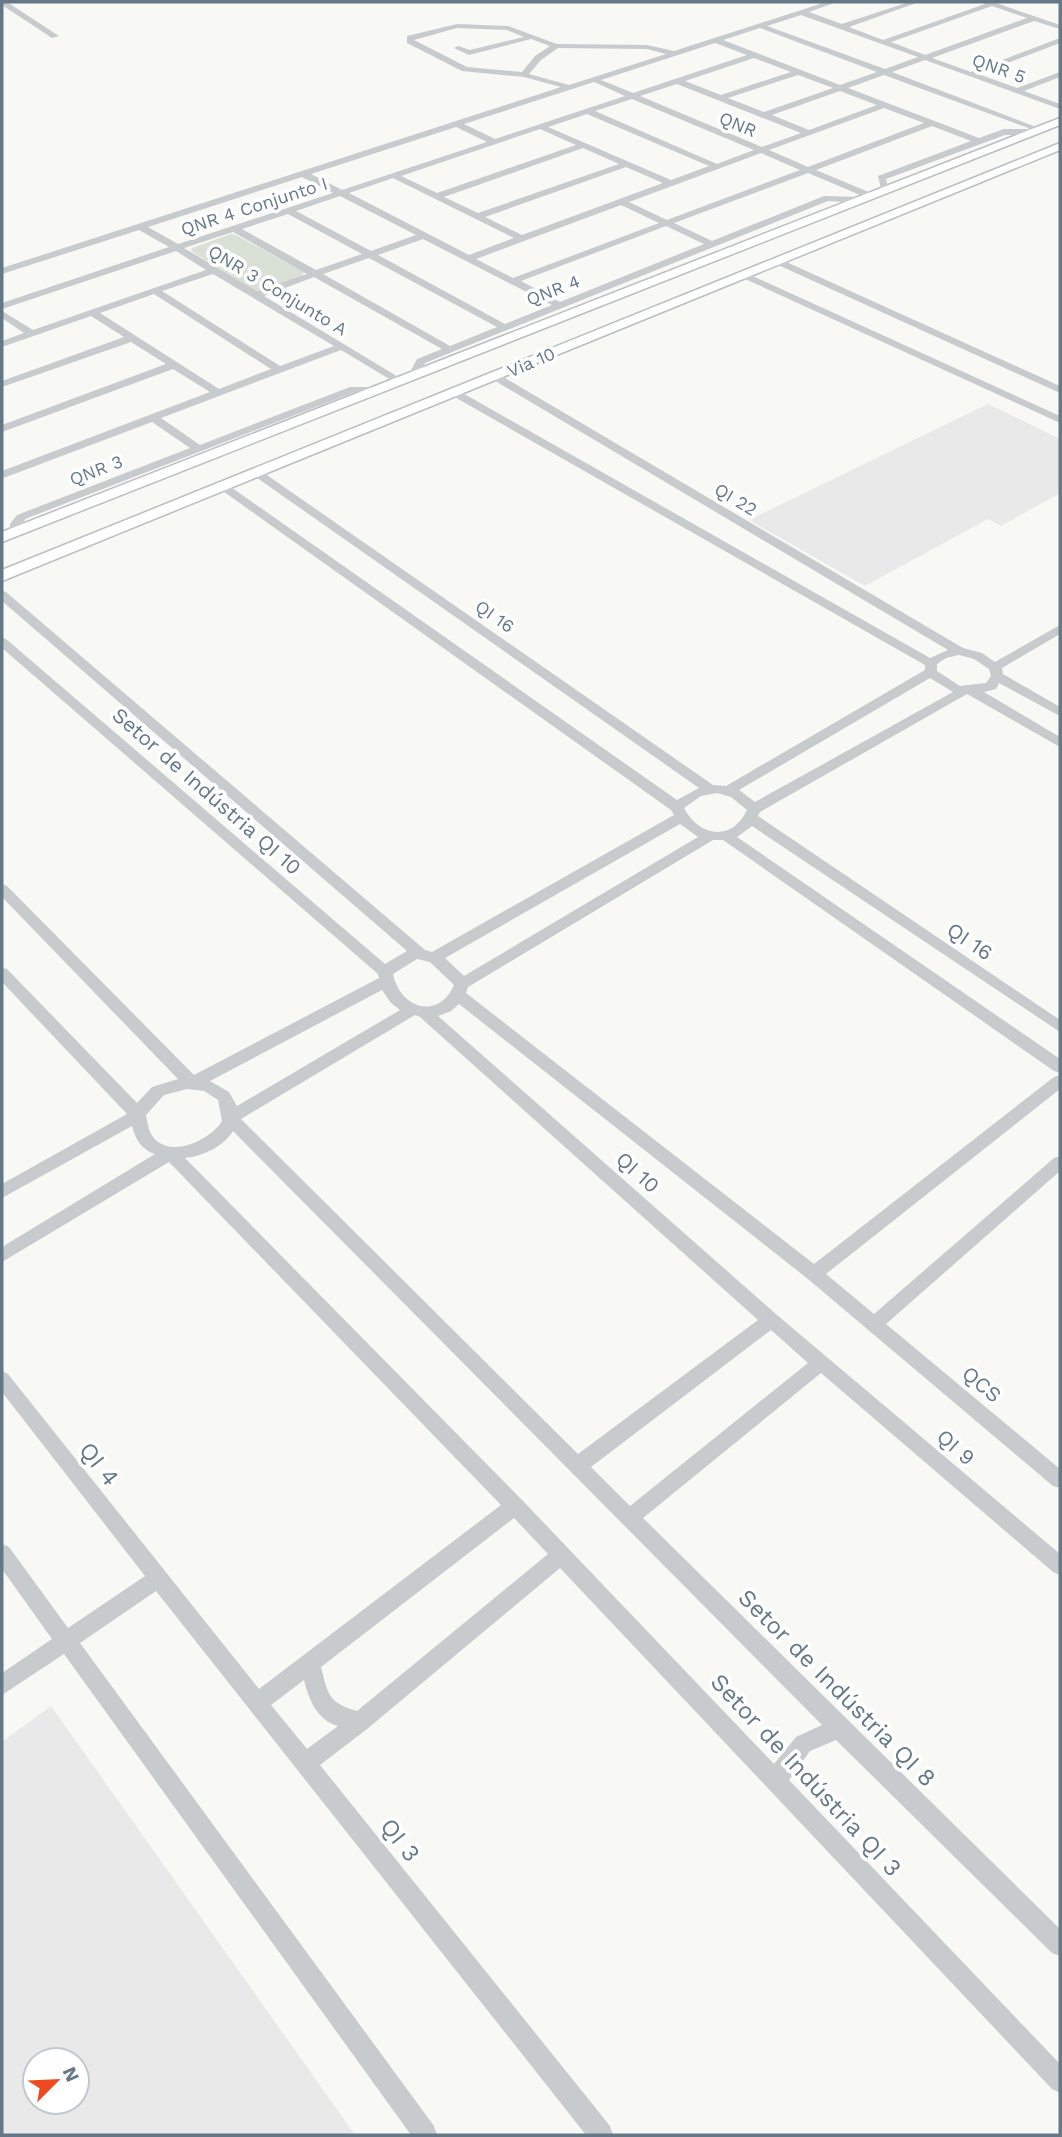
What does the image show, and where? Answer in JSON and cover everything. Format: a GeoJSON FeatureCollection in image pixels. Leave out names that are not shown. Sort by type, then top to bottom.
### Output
{"type":"FeatureCollection","features":[{"type":"Feature","properties":{"kind":"main road","name":"Via 10"},"geometry":{"type":"LineString","coordinates":[[9,535],[919,177],[1047,119],[1060,121]]}},
{"type":"Feature","properties":{"kind":"main road","name":"Via 10"},"geometry":{"type":"LineString","coordinates":[[2,576],[112,529],[257,474],[746,276],[1060,146]]}},
{"type":"Feature","properties":{"kind":"main road"},"geometry":{"type":"LineString","coordinates":[[959,160],[957,169],[973,176],[1000,172]]}},
{"type":"Feature","properties":{"kind":"main road"},"geometry":{"type":"LineString","coordinates":[[919,177],[944,173],[952,176],[956,179],[952,191]]}},
{"type":"Feature","properties":{"kind":"main road"},"geometry":{"type":"LineString","coordinates":[[577,310],[574,322],[578,327],[604,332]]}},
{"type":"Feature","properties":{"kind":"main road"},"geometry":{"type":"LineString","coordinates":[[531,330],[557,330],[568,335],[567,341],[555,352]]}},
{"type":"Feature","properties":{"kind":"main road"},"geometry":{"type":"LineString","coordinates":[[181,504],[161,508],[151,506],[143,503],[138,495],[149,485],[185,467]]}},
{"type":"Feature","properties":{"kind":"main road"},"geometry":{"type":"LineString","coordinates":[[73,511],[105,505],[123,507],[127,511],[125,519],[112,529]]}},
{"type":"Feature","properties":{"kind":"street"},"geometry":{"type":"LineString","coordinates":[[2,2],[55,36]]}},
{"type":"Feature","properties":{"kind":"street"},"geometry":{"type":"LineString","coordinates":[[2,271],[833,2]]}},
{"type":"Feature","properties":{"kind":"street"},"geometry":{"type":"LineString","coordinates":[[842,27],[915,2]]}},
{"type":"Feature","properties":{"kind":"street"},"geometry":{"type":"LineString","coordinates":[[884,42],[989,3],[1060,27]]}},
{"type":"Feature","properties":{"kind":"street","name":"QNR 5"},"geometry":{"type":"LineString","coordinates":[[801,12],[1017,91],[1047,119]]}},
{"type":"Feature","properties":{"kind":"street"},"geometry":{"type":"LineString","coordinates":[[765,116],[1035,19]]}},
{"type":"Feature","properties":{"kind":"street"},"geometry":{"type":"LineString","coordinates":[[568,87],[524,75],[465,69],[435,56],[410,41],[410,38],[457,26],[508,28],[556,46],[598,44],[647,47],[673,54]]}},
{"type":"Feature","properties":{"kind":"street"},"geometry":{"type":"LineString","coordinates":[[761,26],[886,72],[1047,119]]}},
{"type":"Feature","properties":{"kind":"street"},"geometry":{"type":"LineString","coordinates":[[458,48],[469,53],[531,37]]}},
{"type":"Feature","properties":{"kind":"street"},"geometry":{"type":"LineString","coordinates":[[715,40],[978,141]]}},
{"type":"Feature","properties":{"kind":"street"},"geometry":{"type":"LineString","coordinates":[[972,74],[1060,40]]}},
{"type":"Feature","properties":{"kind":"street"},"geometry":{"type":"LineString","coordinates":[[524,75],[538,58],[556,46]]}},
{"type":"Feature","properties":{"kind":"street"},"geometry":{"type":"LineString","coordinates":[[341,194],[755,55]]}},
{"type":"Feature","properties":{"kind":"street"},"geometry":{"type":"LineString","coordinates":[[721,98],[798,72]]}},
{"type":"Feature","properties":{"kind":"street"},"geometry":{"type":"LineString","coordinates":[[1017,91],[1060,74]]}},
{"type":"Feature","properties":{"kind":"street","name":"QNR"},"geometry":{"type":"LineString","coordinates":[[593,79],[866,198]]}},
{"type":"Feature","properties":{"kind":"street"},"geometry":{"type":"LineString","coordinates":[[678,81],[809,133]]}},
{"type":"Feature","properties":{"kind":"street"},"geometry":{"type":"LineString","coordinates":[[469,258],[884,105]]}},
{"type":"Feature","properties":{"kind":"street"},"geometry":{"type":"LineString","coordinates":[[588,111],[718,167]]}},
{"type":"Feature","properties":{"kind":"street"},"geometry":{"type":"LineString","coordinates":[[884,191],[881,178],[978,141],[1047,119]]}},
{"type":"Feature","properties":{"kind":"street"},"geometry":{"type":"LineString","coordinates":[[513,281],[932,123]]}},
{"type":"Feature","properties":{"kind":"street"},"geometry":{"type":"LineString","coordinates":[[456,124],[495,142]]}},
{"type":"Feature","properties":{"kind":"street"},"geometry":{"type":"LineString","coordinates":[[542,127],[672,184]]}},
{"type":"Feature","properties":{"kind":"street"},"geometry":{"type":"LineString","coordinates":[[438,196],[584,145]]}},
{"type":"Feature","properties":{"kind":"street"},"geometry":{"type":"LineString","coordinates":[[479,216],[627,164]]}},
{"type":"Feature","properties":{"kind":"street"},"geometry":{"type":"LineString","coordinates":[[304,174],[561,306]]}},
{"type":"Feature","properties":{"kind":"street"},"geometry":{"type":"LineString","coordinates":[[395,176],[522,239]]}},
{"type":"Feature","properties":{"kind":"street","name":"QNR 4 Conjunto I"},"geometry":{"type":"LineString","coordinates":[[2,306],[341,194]]}},
{"type":"Feature","properties":{"kind":"street","name":"QNR 4"},"geometry":{"type":"LineString","coordinates":[[407,378],[421,361],[449,349],[827,198],[866,198]]}},
{"type":"Feature","properties":{"kind":"street"},"geometry":{"type":"LineString","coordinates":[[622,202],[713,245]]}},
{"type":"Feature","properties":{"kind":"street"},"geometry":{"type":"LineString","coordinates":[[290,211],[504,327]]}},
{"type":"Feature","properties":{"kind":"street","name":"QNR 3 Conjunto A"},"geometry":{"type":"LineString","coordinates":[[140,226],[342,346],[407,378]]}},
{"type":"Feature","properties":{"kind":"street"},"geometry":{"type":"LineString","coordinates":[[235,229],[449,349]]}},
{"type":"Feature","properties":{"kind":"street"},"geometry":{"type":"LineString","coordinates":[[256,295],[422,236]]}},
{"type":"Feature","properties":{"kind":"street"},"geometry":{"type":"LineString","coordinates":[[779,262],[1060,390]]}},
{"type":"Feature","properties":{"kind":"street"},"geometry":{"type":"LineString","coordinates":[[2,344],[215,270]]}},
{"type":"Feature","properties":{"kind":"street"},"geometry":{"type":"LineString","coordinates":[[746,276],[1060,420]]}},
{"type":"Feature","properties":{"kind":"street"},"geometry":{"type":"LineString","coordinates":[[158,292],[279,370]]}},
{"type":"Feature","properties":{"kind":"street"},"geometry":{"type":"LineString","coordinates":[[823,311],[820,306],[825,297],[852,295]]}},
{"type":"Feature","properties":{"kind":"street"},"geometry":{"type":"LineString","coordinates":[[93,313],[218,393]]}},
{"type":"Feature","properties":{"kind":"street"},"geometry":{"type":"LineString","coordinates":[[2,314],[31,333]]}},
{"type":"Feature","properties":{"kind":"street"},"geometry":{"type":"LineString","coordinates":[[2,384],[132,338]]}},
{"type":"Feature","properties":{"kind":"street"},"geometry":{"type":"LineString","coordinates":[[2,475],[342,346]]}},
{"type":"Feature","properties":{"kind":"street"},"geometry":{"type":"LineString","coordinates":[[2,429],[174,365]]}},
{"type":"Feature","properties":{"kind":"street","name":"QI 22"},"geometry":{"type":"LineString","coordinates":[[496,377],[959,651],[978,656],[996,672],[1060,712]]}},
{"type":"Feature","properties":{"kind":"street","name":"QNR 3"},"geometry":{"type":"LineString","coordinates":[[9,535],[21,517],[354,389],[377,390]]}},
{"type":"Feature","properties":{"kind":"street"},"geometry":{"type":"LineString","coordinates":[[455,393],[931,668],[944,684],[968,691],[1060,743]]}},
{"type":"Feature","properties":{"kind":"street"},"geometry":{"type":"LineString","coordinates":[[153,418],[199,449]]}},
{"type":"Feature","properties":{"kind":"street"},"geometry":{"type":"LineString","coordinates":[[2,460],[15,470]]}},
{"type":"Feature","properties":{"kind":"street","name":"QI 16"},"geometry":{"type":"LineString","coordinates":[[257,474],[710,789]]}},
{"type":"Feature","properties":{"kind":"street"},"geometry":{"type":"LineString","coordinates":[[224,487],[679,812],[689,828],[708,837],[726,836],[743,829],[753,814],[968,691],[991,686],[996,672],[1060,629]]}},
{"type":"Feature","properties":{"kind":"street"},"geometry":{"type":"LineString","coordinates":[[2,596],[428,955],[461,990]]}},
{"type":"Feature","properties":{"kind":"street","name":"Setor de Indústria QI 10"},"geometry":{"type":"LineString","coordinates":[[2,642],[386,977]]}},
{"type":"Feature","properties":{"kind":"street"},"geometry":{"type":"LineString","coordinates":[[729,790],[931,668],[942,655],[959,651]]}},
{"type":"Feature","properties":{"kind":"street"},"geometry":{"type":"LineString","coordinates":[[192,1083],[386,977],[398,960],[428,955],[679,812],[690,795],[710,789],[729,790],[744,797],[753,814]]}},
{"type":"Feature","properties":{"kind":"street","name":"QI 16"},"geometry":{"type":"LineString","coordinates":[[753,814],[1060,1027]]}},
{"type":"Feature","properties":{"kind":"street"},"geometry":{"type":"LineString","coordinates":[[726,836],[1060,1067]]}},
{"type":"Feature","properties":{"kind":"street"},"geometry":{"type":"LineString","coordinates":[[230,1118],[419,1012],[445,1007],[461,990],[708,837]]}},
{"type":"Feature","properties":{"kind":"street"},"geometry":{"type":"LineString","coordinates":[[2,888],[192,1083]]}},
{"type":"Feature","properties":{"kind":"street"},"geometry":{"type":"LineString","coordinates":[[2,973],[138,1115]]}},
{"type":"Feature","properties":{"kind":"street"},"geometry":{"type":"LineString","coordinates":[[386,977],[396,999],[419,1012]]}},
{"type":"Feature","properties":{"kind":"street","name":"QCS"},"geometry":{"type":"LineString","coordinates":[[461,990],[814,1274],[1060,1480]]}},
{"type":"Feature","properties":{"kind":"street","name":"QI 10"},"geometry":{"type":"LineString","coordinates":[[419,1012],[822,1362]]}},
{"type":"Feature","properties":{"kind":"street"},"geometry":{"type":"LineString","coordinates":[[814,1274],[1060,1081]]}},
{"type":"Feature","properties":{"kind":"street"},"geometry":{"type":"LineString","coordinates":[[192,1083],[209,1086],[222,1094],[229,1105],[230,1118],[224,1133],[209,1145],[191,1152],[170,1153],[143,1140],[137,1128],[138,1115],[144,1103],[156,1092],[172,1085],[192,1083]]}},
{"type":"Feature","properties":{"kind":"street"},"geometry":{"type":"LineString","coordinates":[[2,1192],[138,1115]]}},
{"type":"Feature","properties":{"kind":"street","name":"Setor de Indústria QI 8"},"geometry":{"type":"LineString","coordinates":[[230,1118],[839,1728],[1060,1945]]}},
{"type":"Feature","properties":{"kind":"street"},"geometry":{"type":"LineString","coordinates":[[2,1255],[170,1153]]}},
{"type":"Feature","properties":{"kind":"street","name":"Setor de Indústria QI 3"},"geometry":{"type":"LineString","coordinates":[[170,1153],[515,1506],[1060,2081]]}},
{"type":"Feature","properties":{"kind":"street"},"geometry":{"type":"LineString","coordinates":[[874,1324],[1060,1162]]}},
{"type":"Feature","properties":{"kind":"street"},"geometry":{"type":"LineString","coordinates":[[577,1466],[771,1320]]}},
{"type":"Feature","properties":{"kind":"street"},"geometry":{"type":"LineString","coordinates":[[630,1517],[822,1362]]}},
{"type":"Feature","properties":{"kind":"street","name":"QI 9"},"geometry":{"type":"LineString","coordinates":[[822,1362],[1060,1566]]}},
{"type":"Feature","properties":{"kind":"street","name":"QI 4"},"geometry":{"type":"LineString","coordinates":[[2,1379],[157,1579]]}},
{"type":"Feature","properties":{"kind":"street"},"geometry":{"type":"LineString","coordinates":[[258,1702],[515,1506]]}},
{"type":"Feature","properties":{"kind":"street"},"geometry":{"type":"LineString","coordinates":[[2,1553],[425,2135]]}},
{"type":"Feature","properties":{"kind":"street"},"geometry":{"type":"LineString","coordinates":[[306,1763],[360,1722],[561,1555]]}},
{"type":"Feature","properties":{"kind":"street"},"geometry":{"type":"LineString","coordinates":[[2,1685],[157,1579]]}},
{"type":"Feature","properties":{"kind":"street","name":"QI 3"},"geometry":{"type":"LineString","coordinates":[[157,1579],[258,1702],[601,2135]]}},
{"type":"Feature","properties":{"kind":"street"},"geometry":{"type":"LineString","coordinates":[[310,1663],[318,1695],[332,1714],[360,1722]]}},
{"type":"Feature","properties":{"kind":"street"},"geometry":{"type":"LineString","coordinates":[[775,1780],[803,1744],[839,1728]]}},
{"type":"Feature","properties":{"kind":"shaded area"},"geometry":{"type":"Polygon","coordinates":[[[231,234],[304,272],[302,276],[262,291],[255,290],[191,251],[192,248],[231,234]]]}},
{"type":"Feature","properties":{"kind":"shaded area"},"geometry":{"type":"Polygon","coordinates":[[[988,404],[1060,439],[1060,493],[1001,526],[988,519],[865,586],[749,520],[988,404]]]}},
{"type":"Feature","properties":{"kind":"shaded area"},"geometry":{"type":"Polygon","coordinates":[[[51,1706],[355,2135],[2,2135],[2,1742],[51,1706]]]}}]}
